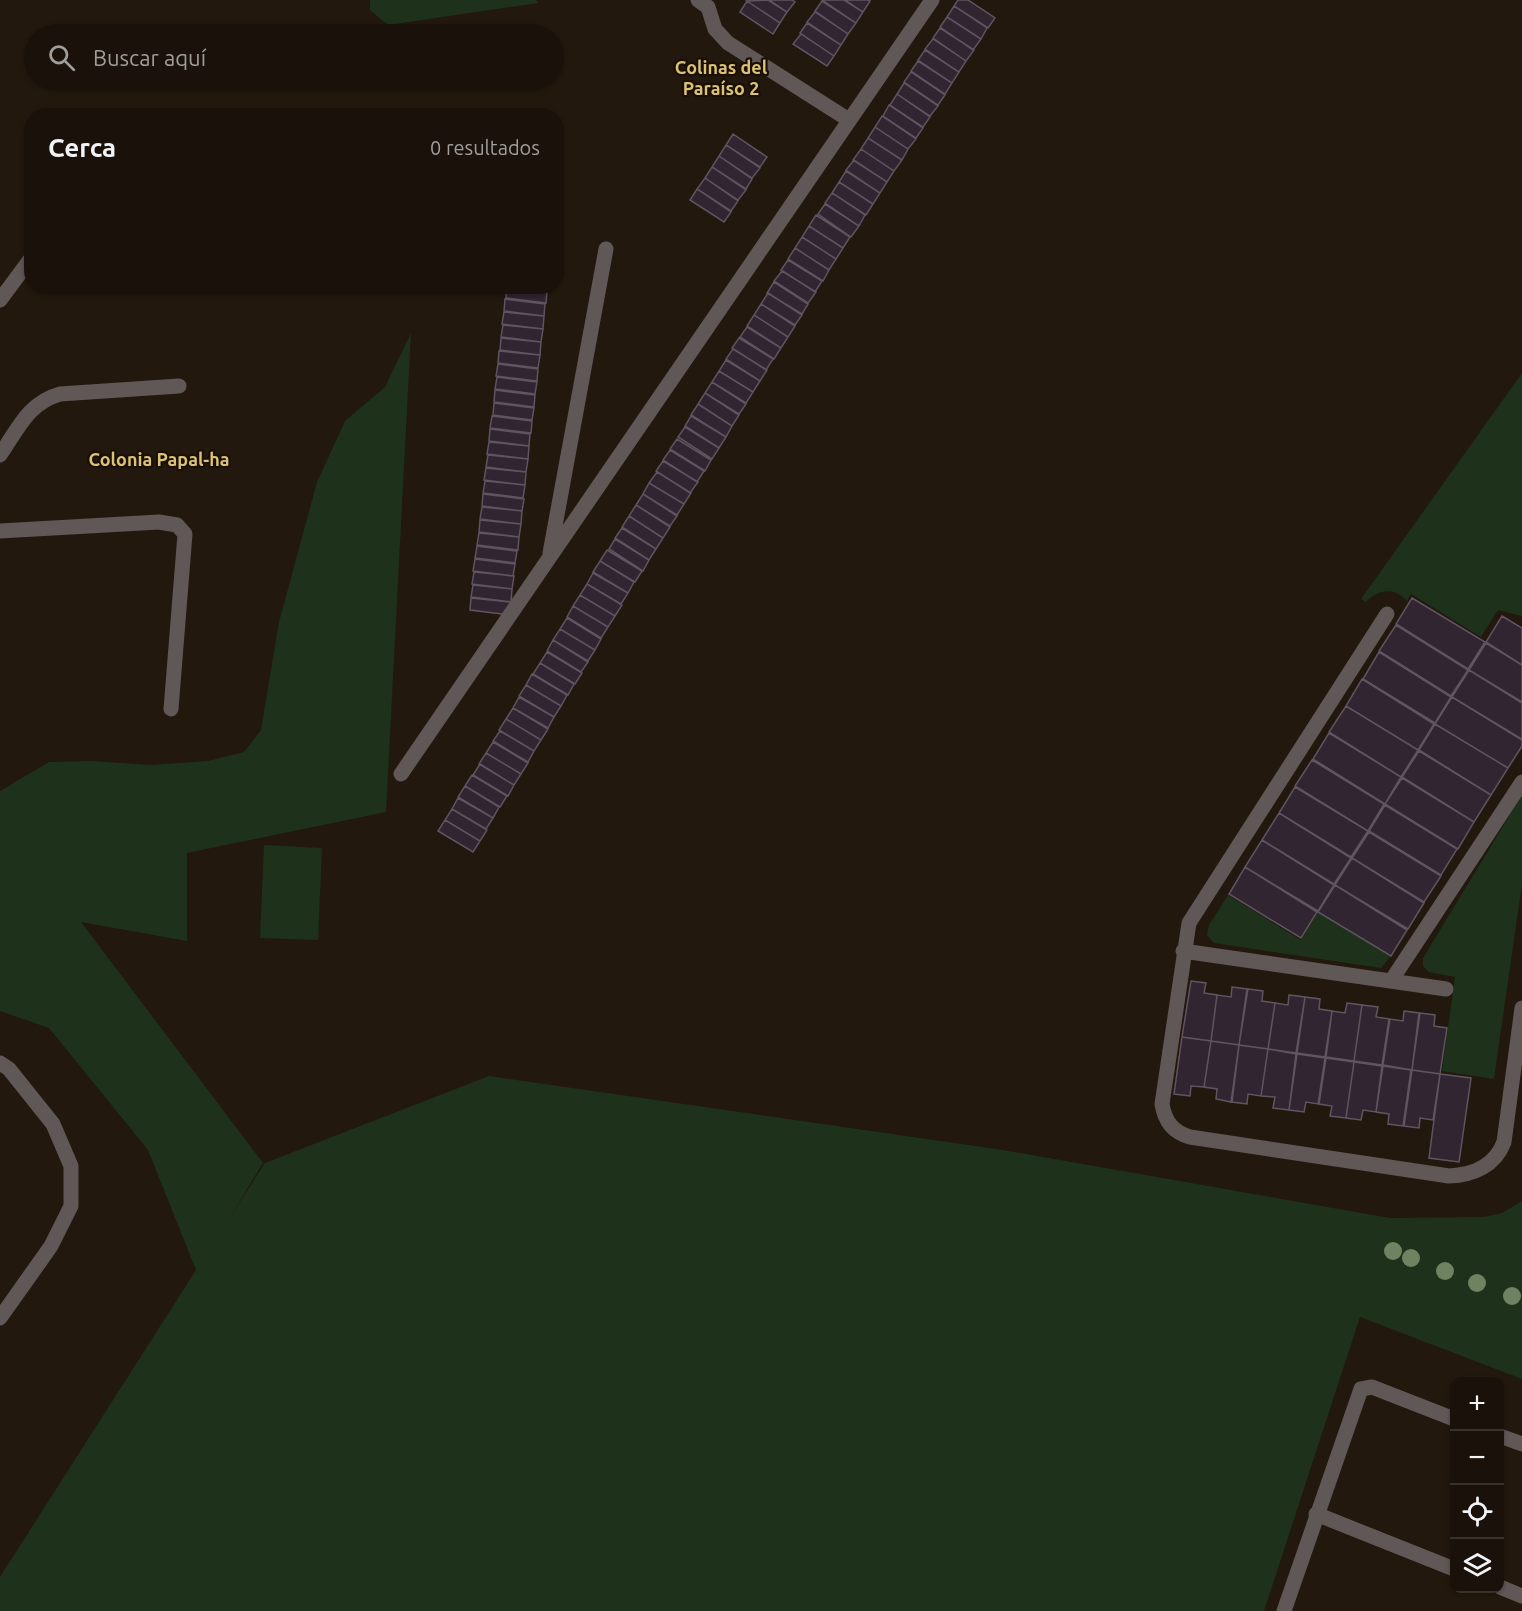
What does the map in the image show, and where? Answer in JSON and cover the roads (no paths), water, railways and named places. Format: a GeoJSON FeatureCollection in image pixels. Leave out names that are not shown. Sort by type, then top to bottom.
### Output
{"type":"FeatureCollection","features":[{"type":"Feature","properties":{"kind":"street"},"geometry":{"type":"LineString","coordinates":[[401,774],[932,0]]}},
{"type":"Feature","properties":{"kind":"street"},"geometry":{"type":"LineString","coordinates":[[706,2],[715,29],[728,44],[849,120]]}},
{"type":"Feature","properties":{"kind":"street"},"geometry":{"type":"LineString","coordinates":[[549,558],[606,249]]}},
{"type":"Feature","properties":{"kind":"street"},"geometry":{"type":"LineString","coordinates":[[0,300],[24,268]]}},
{"type":"Feature","properties":{"kind":"street"},"geometry":{"type":"LineString","coordinates":[[0,454],[29,412],[42,399],[60,394],[178,386]]}},
{"type":"Feature","properties":{"kind":"street"},"geometry":{"type":"LineString","coordinates":[[0,531],[159,522],[177,525],[185,534],[171,709]]}},
{"type":"Feature","properties":{"kind":"street"},"geometry":{"type":"LineString","coordinates":[[1387,614],[1189,923],[1183,951],[1162,1104],[1168,1123],[1182,1134],[1449,1176],[1463,1175],[1486,1166],[1501,1151],[1515,1112],[1522,1008]]}},
{"type":"Feature","properties":{"kind":"street"},"geometry":{"type":"LineString","coordinates":[[1390,981],[1522,782]]}},
{"type":"Feature","properties":{"kind":"street"},"geometry":{"type":"LineString","coordinates":[[1183,951],[1446,989]]}},
{"type":"Feature","properties":{"kind":"street"},"geometry":{"type":"LineString","coordinates":[[0,1063],[9,1069],[53,1124],[71,1166],[71,1206],[51,1245],[0,1318]]}},
{"type":"Feature","properties":{"kind":"street"},"geometry":{"type":"LineString","coordinates":[[1284,1611],[1361,1389],[1372,1387],[1450,1417]]}},
{"type":"Feature","properties":{"kind":"street"},"geometry":{"type":"LineString","coordinates":[[1504,1437],[1522,1444]]}},
{"type":"Feature","properties":{"kind":"street"},"geometry":{"type":"LineString","coordinates":[[1316,1514],[1450,1567]]}},
{"type":"Feature","properties":{"kind":"street"},"geometry":{"type":"LineString","coordinates":[[1504,1589],[1522,1596]]}},
{"type":"Feature","properties":{"kind":"district","name":"Colinas del Paraíso 2"},"geometry":{"type":"Point","coordinates":[721,77]}},
{"type":"Feature","properties":{"kind":"district","name":"Colonia Papal-ha"},"geometry":{"type":"Point","coordinates":[159,459]}}]}
